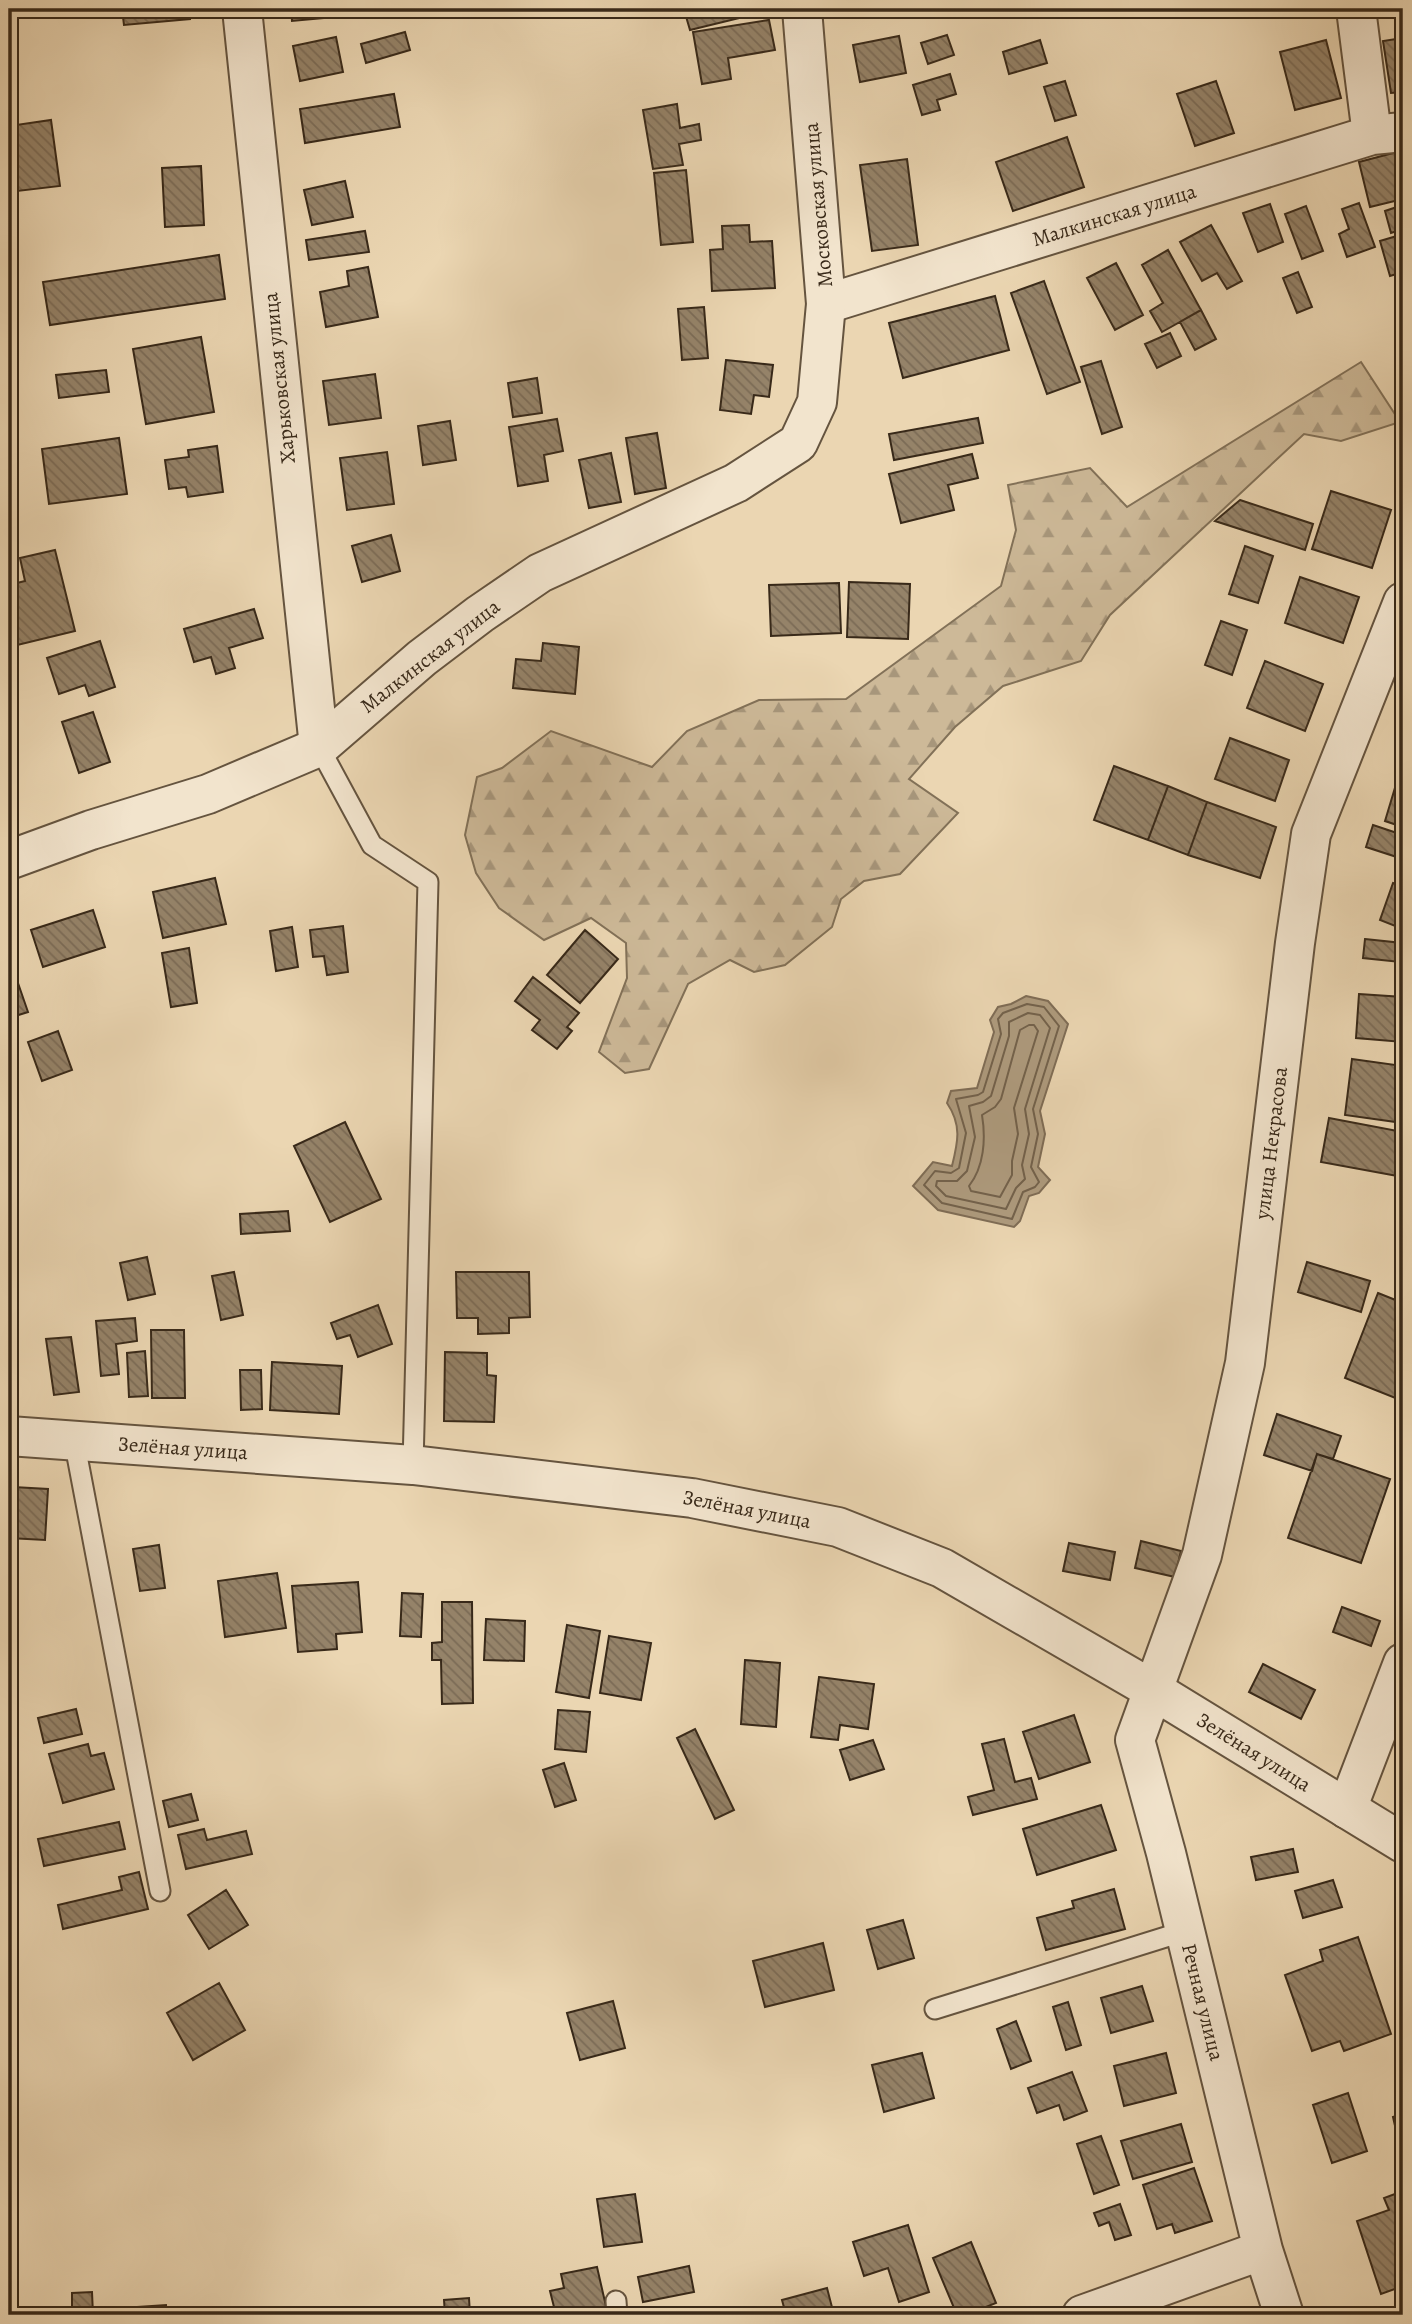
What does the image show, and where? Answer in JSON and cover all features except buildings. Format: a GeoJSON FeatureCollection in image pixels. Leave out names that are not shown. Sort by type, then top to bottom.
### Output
{"type":"FeatureCollection","features":[{"type":"Feature","properties":{"kind":"street","name":"Харьковская улица"},"geometry":{"type":"LineString","coordinates":[[242,9],[319,747]]}},
{"type":"Feature","properties":{"kind":"street","name":"Московская улица"},"geometry":{"type":"LineString","coordinates":[[802,9],[825,304],[817,402]]}},
{"type":"Feature","properties":{"kind":"street"},"geometry":{"type":"LineString","coordinates":[[1356,9],[1387,134]]}},
{"type":"Feature","properties":{"kind":"street","name":"Малкинская улица"},"geometry":{"type":"LineString","coordinates":[[825,304],[1387,134]]}},
{"type":"Feature","properties":{"kind":"street","name":"Малкинская улица"},"geometry":{"type":"LineString","coordinates":[[9,860],[91,830],[208,794],[319,747],[422,658],[540,573],[736,483],[798,443],[817,402]]}},
{"type":"Feature","properties":{"kind":"street","name":"улица Некрасова"},"geometry":{"type":"LineString","coordinates":[[1153,1690],[1202,1555],[1245,1363],[1295,943],[1311,834],[1403,602]]}},
{"type":"Feature","properties":{"kind":"street","name":"Зелёная улица"},"geometry":{"type":"LineString","coordinates":[[9,1436],[413,1465],[692,1498],[838,1527],[942,1568],[1153,1690],[1403,1843]]}},
{"type":"Feature","properties":{"kind":"street"},"geometry":{"type":"LineString","coordinates":[[1347,1809],[1403,1663]]}},
{"type":"Feature","properties":{"kind":"street","name":"Речная улица"},"geometry":{"type":"LineString","coordinates":[[1153,1690],[1135,1740],[1263,2250],[1284,2315]]}},
{"type":"Feature","properties":{"kind":"street"},"geometry":{"type":"LineString","coordinates":[[1082,2315],[1263,2250]]}},
{"type":"Feature","properties":{"kind":"lane"},"geometry":{"type":"LineString","coordinates":[[319,747],[372,845],[428,882],[413,1465]]}},
{"type":"Feature","properties":{"kind":"lane"},"geometry":{"type":"LineString","coordinates":[[74,1440],[160,1891]]}},
{"type":"Feature","properties":{"kind":"lane"},"geometry":{"type":"LineString","coordinates":[[935,2010],[1185,1931]]}},
{"type":"Feature","properties":{"kind":"green space"},"geometry":{"type":"Polygon","coordinates":[[[1361,362],[1400,422],[1341,441],[1304,434],[1110,615],[1081,661],[1003,686],[955,727],[909,779],[958,813],[900,874],[864,881],[841,899],[832,927],[785,965],[754,972],[730,960],[688,984],[649,1069],[625,1073],[599,1052],[627,978],[626,943],[591,918],[544,940],[499,908],[476,873],[465,835],[477,777],[502,768],[551,731],[652,767],[687,731],[759,700],[846,699],[1001,586],[1016,530],[1008,485],[1090,468],[1127,507],[1361,362]]]}},
{"type":"Feature","properties":{"kind":"water"},"geometry":{"type":"Polygon","coordinates":[[[1026,996],[1048,1001],[1068,1024],[1040,1111],[1045,1134],[1038,1167],[1050,1180],[1039,1193],[1029,1196],[1020,1221],[1014,1227],[938,1210],[913,1186],[933,1162],[952,1166],[957,1126],[947,1103],[951,1091],[977,1088],[994,1032],[990,1020],[998,1007],[1026,996]]]}}]}
